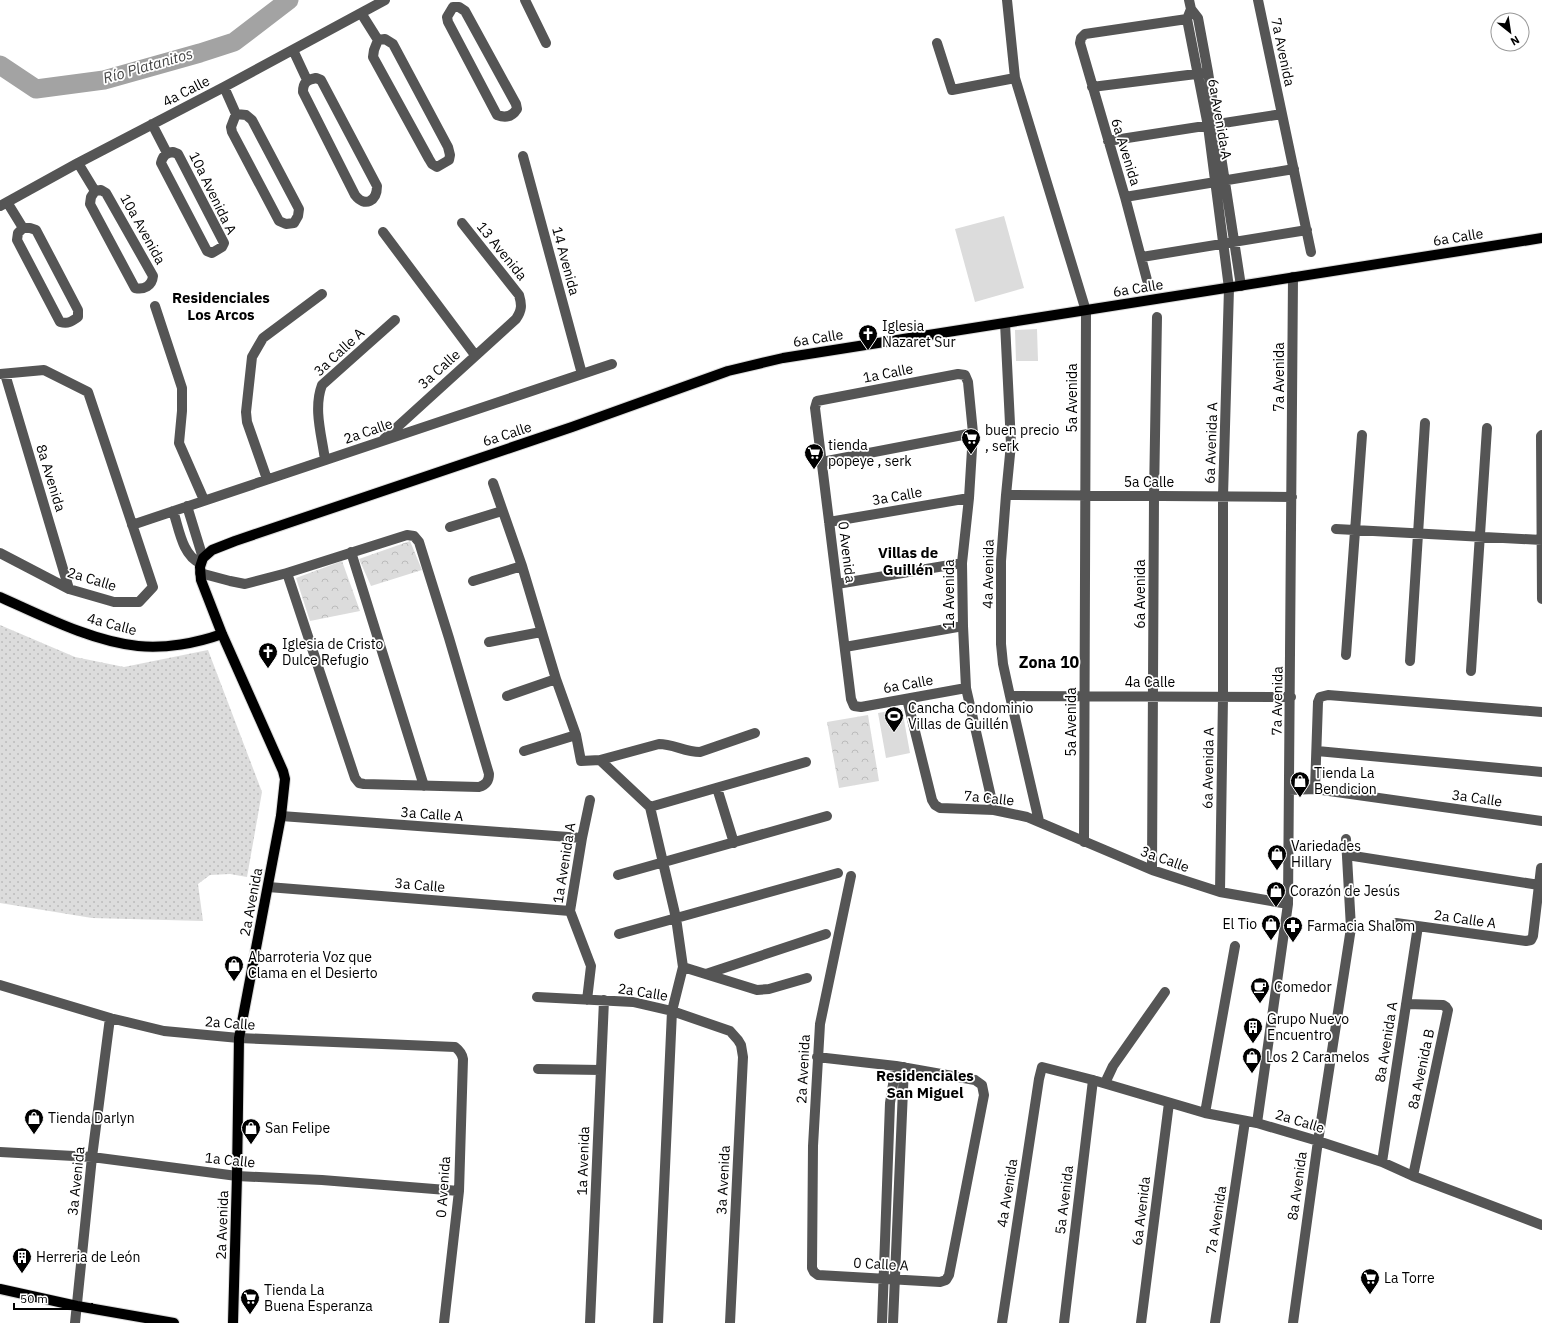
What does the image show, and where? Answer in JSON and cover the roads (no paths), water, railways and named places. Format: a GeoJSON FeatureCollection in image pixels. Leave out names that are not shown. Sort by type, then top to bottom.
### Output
{"type":"FeatureCollection","features":[{"type":"Feature","properties":{"kind":"main road","name":"6a Calle"},"geometry":{"type":"LineString","coordinates":[[201,565],[212,550],[236,540],[572,427],[728,371],[783,358],[1542,238]]}},
{"type":"Feature","properties":{"kind":"main road","name":"2a Avenida"},"geometry":{"type":"LineString","coordinates":[[201,565],[203,587],[222,634],[284,774],[285,786],[281,816],[239,1038],[233,1323]]}},
{"type":"Feature","properties":{"kind":"main road","name":"4a Calle"},"geometry":{"type":"LineString","coordinates":[[0,597],[61,624],[124,644],[138,646],[165,646],[222,634]]}},
{"type":"Feature","properties":{"kind":"main road"},"geometry":{"type":"LineString","coordinates":[[0,1289],[77,1306],[174,1323]]}},
{"type":"Feature","properties":{"kind":"street","name":"4a Calle"},"geometry":{"type":"LineString","coordinates":[[3,204],[385,0]]}},
{"type":"Feature","properties":{"kind":"street"},"geometry":{"type":"LineString","coordinates":[[525,0],[546,42]]}},
{"type":"Feature","properties":{"kind":"street","name":"5a Avenida"},"geometry":{"type":"LineString","coordinates":[[1007,0],[1015,78],[1086,311],[1084,842]]}},
{"type":"Feature","properties":{"kind":"street","name":"7a Avenida"},"geometry":{"type":"LineString","coordinates":[[1258,0],[1311,252]]}},
{"type":"Feature","properties":{"kind":"street"},"geometry":{"type":"LineString","coordinates":[[451,4],[465,10],[516,104],[517,109],[510,115],[504,117],[497,115],[448,22],[447,17],[451,4]]}},
{"type":"Feature","properties":{"kind":"street","name":"6a Avenida A"},"geometry":{"type":"LineString","coordinates":[[1189,9],[1198,18],[1203,73]]}},
{"type":"Feature","properties":{"kind":"street","name":"6a Avenida A"},"geometry":{"type":"LineString","coordinates":[[1189,9],[1203,73],[1212,125],[1220,182],[1224,244],[1230,288],[1223,496],[1223,696],[1220,892]]}},
{"type":"Feature","properties":{"kind":"street","name":"6a Avenida"},"geometry":{"type":"LineString","coordinates":[[1147,280],[1142,257],[1080,43],[1081,38],[1085,34],[1189,9]]}},
{"type":"Feature","properties":{"kind":"street"},"geometry":{"type":"LineString","coordinates":[[361,13],[378,40]]}},
{"type":"Feature","properties":{"kind":"street"},"geometry":{"type":"LineString","coordinates":[[385,39],[393,44],[448,147],[450,155],[449,160],[437,167],[432,164],[429,159],[374,57],[374,50],[378,40],[385,39]]}},
{"type":"Feature","properties":{"kind":"street"},"geometry":{"type":"LineString","coordinates":[[937,43],[952,90],[1015,78]]}},
{"type":"Feature","properties":{"kind":"street"},"geometry":{"type":"LineString","coordinates":[[293,50],[307,80]]}},
{"type":"Feature","properties":{"kind":"street"},"geometry":{"type":"LineString","coordinates":[[1092,87],[1203,73]]}},
{"type":"Feature","properties":{"kind":"street"},"geometry":{"type":"LineString","coordinates":[[316,78],[321,80],[377,186],[377,193],[373,200],[365,202],[360,201],[355,195],[303,92],[303,85],[307,80],[316,78]]}},
{"type":"Feature","properties":{"kind":"street"},"geometry":{"type":"LineString","coordinates":[[224,87],[236,114],[231,127],[232,132],[279,221],[286,224],[294,223],[298,216],[299,209],[255,127],[246,115],[236,114]]}},
{"type":"Feature","properties":{"kind":"street"},"geometry":{"type":"LineString","coordinates":[[1108,141],[1282,114]]}},
{"type":"Feature","properties":{"kind":"street","name":"10a Avenida A"},"geometry":{"type":"LineString","coordinates":[[152,124],[167,153]]}},
{"type":"Feature","properties":{"kind":"street","name":"10a Avenida A"},"geometry":{"type":"LineString","coordinates":[[173,152],[178,154],[224,243],[218,251],[212,253],[207,251],[200,238],[161,163],[162,157],[167,153],[173,152]]}},
{"type":"Feature","properties":{"kind":"street","name":"14 Avenida"},"geometry":{"type":"LineString","coordinates":[[523,156],[582,374]]}},
{"type":"Feature","properties":{"kind":"street","name":"10a Avenida"},"geometry":{"type":"LineString","coordinates":[[78,163],[95,191]]}},
{"type":"Feature","properties":{"kind":"street"},"geometry":{"type":"LineString","coordinates":[[1125,197],[1294,170]]}},
{"type":"Feature","properties":{"kind":"street","name":"6a Avenida A"},"geometry":{"type":"LineString","coordinates":[[1220,182],[1234,242],[1241,286]]}},
{"type":"Feature","properties":{"kind":"street","name":"10a Avenida"},"geometry":{"type":"LineString","coordinates":[[102,190],[106,193],[153,276],[152,282],[141,290],[135,288],[90,204],[91,197],[95,191],[102,190]]}},
{"type":"Feature","properties":{"kind":"street"},"geometry":{"type":"LineString","coordinates":[[3,204],[23,228]]}},
{"type":"Feature","properties":{"kind":"street","name":"13 Avenida"},"geometry":{"type":"LineString","coordinates":[[462,223],[519,295],[522,305],[516,318]]}},
{"type":"Feature","properties":{"kind":"street"},"geometry":{"type":"LineString","coordinates":[[23,228],[36,230],[78,310],[78,317],[66,324],[60,322],[17,240],[18,233],[23,228]]}},
{"type":"Feature","properties":{"kind":"street"},"geometry":{"type":"LineString","coordinates":[[1142,257],[1307,230]]}},
{"type":"Feature","properties":{"kind":"street"},"geometry":{"type":"LineString","coordinates":[[382,232],[475,355]]}},
{"type":"Feature","properties":{"kind":"street","name":"7a Avenida"},"geometry":{"type":"LineString","coordinates":[[1257,1123],[1288,904],[1291,697],[1293,277]]}},
{"type":"Feature","properties":{"kind":"street"},"geometry":{"type":"LineString","coordinates":[[267,479],[247,422],[246,412],[252,357],[263,338],[322,294]]}},
{"type":"Feature","properties":{"kind":"street"},"geometry":{"type":"LineString","coordinates":[[155,306],[182,388],[182,411],[179,443],[204,500]]}},
{"type":"Feature","properties":{"kind":"street","name":"6a Avenida"},"geometry":{"type":"LineString","coordinates":[[1152,870],[1154,496],[1157,317]]}},
{"type":"Feature","properties":{"kind":"street","name":"3a Calle"},"geometry":{"type":"LineString","coordinates":[[381,441],[516,318]]}},
{"type":"Feature","properties":{"kind":"street","name":"3a Calle A"},"geometry":{"type":"LineString","coordinates":[[325,460],[317,405],[318,395],[322,385],[394,320]]}},
{"type":"Feature","properties":{"kind":"street","name":"4a Avenida"},"geometry":{"type":"LineString","coordinates":[[1006,323],[1011,444],[1001,574],[1003,664],[1039,821]]}},
{"type":"Feature","properties":{"kind":"street","name":"2a Calle"},"geometry":{"type":"LineString","coordinates":[[0,553],[69,589],[114,602],[139,602],[153,588],[132,524],[612,364]]}},
{"type":"Feature","properties":{"kind":"street"},"geometry":{"type":"LineString","coordinates":[[3,374],[44,370],[88,392],[132,524]]}},
{"type":"Feature","properties":{"kind":"street","name":"8a Avenida"},"geometry":{"type":"LineString","coordinates":[[3,374],[69,589]]}},
{"type":"Feature","properties":{"kind":"street","name":"1a Calle"},"geometry":{"type":"LineString","coordinates":[[816,401],[958,374],[965,375]]}},
{"type":"Feature","properties":{"kind":"street","name":"1a Avenida"},"geometry":{"type":"LineString","coordinates":[[965,375],[968,382],[973,434],[969,498],[962,563],[966,688],[994,810]]}},
{"type":"Feature","properties":{"kind":"street","name":"0 Avenida"},"geometry":{"type":"LineString","coordinates":[[816,401],[815,408],[851,699],[854,706]]}},
{"type":"Feature","properties":{"kind":"street"},"geometry":{"type":"LineString","coordinates":[[1410,661],[1425,423]]}},
{"type":"Feature","properties":{"kind":"street"},"geometry":{"type":"LineString","coordinates":[[1472,670],[1487,428]]}},
{"type":"Feature","properties":{"kind":"street"},"geometry":{"type":"LineString","coordinates":[[822,462],[973,434]]}},
{"type":"Feature","properties":{"kind":"street"},"geometry":{"type":"LineString","coordinates":[[1346,655],[1362,435]]}},
{"type":"Feature","properties":{"kind":"street"},"geometry":{"type":"LineString","coordinates":[[1542,435],[1542,599]]}},
{"type":"Feature","properties":{"kind":"street"},"geometry":{"type":"LineString","coordinates":[[493,483],[522,566],[556,679],[576,735],[580,761],[600,760],[659,744],[665,744],[692,752],[700,752],[755,733]]}},
{"type":"Feature","properties":{"kind":"street","name":"5a Calle"},"geometry":{"type":"LineString","coordinates":[[1006,495],[1292,497]]}},
{"type":"Feature","properties":{"kind":"street","name":"3a Calle"},"geometry":{"type":"LineString","coordinates":[[829,522],[969,498]]}},
{"type":"Feature","properties":{"kind":"street","name":"2a Avenida"},"geometry":{"type":"LineString","coordinates":[[187,506],[201,565]]}},
{"type":"Feature","properties":{"kind":"street"},"geometry":{"type":"LineString","coordinates":[[450,528],[502,510]]}},
{"type":"Feature","properties":{"kind":"street","name":"2a Avenida"},"geometry":{"type":"LineString","coordinates":[[173,511],[187,551],[195,561],[201,565]]}},
{"type":"Feature","properties":{"kind":"street"},"geometry":{"type":"LineString","coordinates":[[1336,529],[1542,540]]}},
{"type":"Feature","properties":{"kind":"street"},"geometry":{"type":"LineString","coordinates":[[201,565],[230,581],[245,584],[287,573],[407,535],[414,536],[419,542],[489,774],[489,779],[486,784],[479,788],[364,784],[359,783],[356,780],[287,573]]}},
{"type":"Feature","properties":{"kind":"street"},"geometry":{"type":"LineString","coordinates":[[351,552],[424,786]]}},
{"type":"Feature","properties":{"kind":"street"},"geometry":{"type":"LineString","coordinates":[[837,584],[962,563]]}},
{"type":"Feature","properties":{"kind":"street"},"geometry":{"type":"LineString","coordinates":[[473,581],[522,566]]}},
{"type":"Feature","properties":{"kind":"street"},"geometry":{"type":"LineString","coordinates":[[845,647],[963,626]]}},
{"type":"Feature","properties":{"kind":"street"},"geometry":{"type":"LineString","coordinates":[[488,642],[541,632]]}},
{"type":"Feature","properties":{"kind":"street"},"geometry":{"type":"LineString","coordinates":[[507,696],[556,679]]}},
{"type":"Feature","properties":{"kind":"street","name":"6a Calle"},"geometry":{"type":"LineString","coordinates":[[854,706],[861,707],[966,688]]}},
{"type":"Feature","properties":{"kind":"street"},"geometry":{"type":"LineString","coordinates":[[1315,789],[1318,702],[1320,697],[1328,695],[1542,712]]}},
{"type":"Feature","properties":{"kind":"street","name":"4a Calle"},"geometry":{"type":"LineString","coordinates":[[1010,696],[1291,697]]}},
{"type":"Feature","properties":{"kind":"street","name":"7a Calle"},"geometry":{"type":"LineString","coordinates":[[907,699],[932,800],[935,805],[940,808],[994,810],[1039,821]]}},
{"type":"Feature","properties":{"kind":"street"},"geometry":{"type":"LineString","coordinates":[[524,751],[576,735]]}},
{"type":"Feature","properties":{"kind":"street"},"geometry":{"type":"LineString","coordinates":[[1317,751],[1542,772]]}},
{"type":"Feature","properties":{"kind":"street"},"geometry":{"type":"LineString","coordinates":[[600,760],[650,807],[676,918],[683,967],[672,1011],[658,1323]]}},
{"type":"Feature","properties":{"kind":"street"},"geometry":{"type":"LineString","coordinates":[[650,807],[806,762]]}},
{"type":"Feature","properties":{"kind":"street"},"geometry":{"type":"LineString","coordinates":[[717,788],[734,843]]}},
{"type":"Feature","properties":{"kind":"street","name":"3a Calle"},"geometry":{"type":"LineString","coordinates":[[1289,790],[1315,789],[1542,821]]}},
{"type":"Feature","properties":{"kind":"street","name":"1a Avenida A"},"geometry":{"type":"LineString","coordinates":[[587,1000],[591,966],[570,911],[590,800]]}},
{"type":"Feature","properties":{"kind":"street","name":"3a Calle A"},"geometry":{"type":"LineString","coordinates":[[281,816],[582,838]]}},
{"type":"Feature","properties":{"kind":"street"},"geometry":{"type":"LineString","coordinates":[[618,875],[827,816]]}},
{"type":"Feature","properties":{"kind":"street","name":"3a Calle"},"geometry":{"type":"LineString","coordinates":[[1039,821],[1084,842],[1152,870],[1220,892],[1288,904]]}},
{"type":"Feature","properties":{"kind":"street","name":"8a Avenida"},"geometry":{"type":"LineString","coordinates":[[1293,1323],[1318,1141],[1351,928],[1346,839]]}},
{"type":"Feature","properties":{"kind":"street"},"geometry":{"type":"LineString","coordinates":[[1347,855],[1539,886],[1541,868]]}},
{"type":"Feature","properties":{"kind":"street"},"geometry":{"type":"LineString","coordinates":[[619,934],[838,873]]}},
{"type":"Feature","properties":{"kind":"street","name":"2a Avenida"},"geometry":{"type":"LineString","coordinates":[[812,1268],[813,1146],[820,1024],[851,876]]}},
{"type":"Feature","properties":{"kind":"street","name":"2a Calle A"},"geometry":{"type":"LineString","coordinates":[[1396,922],[1526,941],[1531,940],[1539,886]]}},
{"type":"Feature","properties":{"kind":"street","name":"3a Calle"},"geometry":{"type":"LineString","coordinates":[[268,887],[570,911]]}},
{"type":"Feature","properties":{"kind":"street","name":"8a Avenida A"},"geometry":{"type":"LineString","coordinates":[[1382,1162],[1418,926]]}},
{"type":"Feature","properties":{"kind":"street"},"geometry":{"type":"LineString","coordinates":[[706,974],[826,934]]}},
{"type":"Feature","properties":{"kind":"street"},"geometry":{"type":"LineString","coordinates":[[1205,1112],[1235,946]]}},
{"type":"Feature","properties":{"kind":"street"},"geometry":{"type":"LineString","coordinates":[[683,967],[758,990],[768,989],[807,978]]}},
{"type":"Feature","properties":{"kind":"street","name":"2a Calle"},"geometry":{"type":"LineString","coordinates":[[0,985],[110,1018],[164,1031],[239,1038],[455,1046],[461,1053]]}},
{"type":"Feature","properties":{"kind":"street"},"geometry":{"type":"LineString","coordinates":[[1105,1083],[1114,1066],[1165,992]]}},
{"type":"Feature","properties":{"kind":"street","name":"2a Calle"},"geometry":{"type":"LineString","coordinates":[[537,997],[633,1002],[672,1011],[730,1031],[738,1040]]}},
{"type":"Feature","properties":{"kind":"street","name":"1a Avenida"},"geometry":{"type":"LineString","coordinates":[[590,1323],[604,1000]]}},
{"type":"Feature","properties":{"kind":"street","name":"8a Avenida B"},"geometry":{"type":"LineString","coordinates":[[1406,1004],[1443,1005],[1448,1010],[1413,1176]]}},
{"type":"Feature","properties":{"kind":"street","name":"3a Avenida"},"geometry":{"type":"LineString","coordinates":[[75,1323],[92,1157],[110,1018]]}},
{"type":"Feature","properties":{"kind":"street","name":"3a Avenida"},"geometry":{"type":"LineString","coordinates":[[730,1323],[743,1057],[741,1045],[738,1040]]}},
{"type":"Feature","properties":{"kind":"street","name":"0 Avenida"},"geometry":{"type":"LineString","coordinates":[[444,1323],[459,1191],[463,1059],[461,1053]]}},
{"type":"Feature","properties":{"kind":"street"},"geometry":{"type":"LineString","coordinates":[[817,1057],[900,1066]]}},
{"type":"Feature","properties":{"kind":"street"},"geometry":{"type":"LineString","coordinates":[[882,1323],[890,1103],[900,1066]]}},
{"type":"Feature","properties":{"kind":"street"},"geometry":{"type":"LineString","coordinates":[[893,1323],[899,1175],[900,1066]]}},
{"type":"Feature","properties":{"kind":"street","name":"0 Calle A"},"geometry":{"type":"LineString","coordinates":[[812,1268],[818,1275],[940,1282],[946,1280],[949,1275],[984,1095],[982,1085],[976,1080],[900,1066]]}},
{"type":"Feature","properties":{"kind":"street","name":"2a Calle"},"geometry":{"type":"LineString","coordinates":[[1042,1067],[1105,1083],[1205,1112],[1257,1123],[1318,1141],[1382,1162],[1413,1176],[1542,1225]]}},
{"type":"Feature","properties":{"kind":"street","name":"4a Avenida"},"geometry":{"type":"LineString","coordinates":[[1002,1323],[1042,1067]]}},
{"type":"Feature","properties":{"kind":"street"},"geometry":{"type":"LineString","coordinates":[[538,1069],[600,1070]]}},
{"type":"Feature","properties":{"kind":"street","name":"5a Avenida"},"geometry":{"type":"LineString","coordinates":[[1064,1323],[1093,1080]]}},
{"type":"Feature","properties":{"kind":"street","name":"6a Avenida"},"geometry":{"type":"LineString","coordinates":[[1141,1323],[1169,1102]]}},
{"type":"Feature","properties":{"kind":"street","name":"7a Avenida"},"geometry":{"type":"LineString","coordinates":[[1215,1323],[1245,1121]]}},
{"type":"Feature","properties":{"kind":"street","name":"1a Calle"},"geometry":{"type":"LineString","coordinates":[[0,1152],[92,1157],[237,1176],[322,1180],[459,1191]]}},
{"type":"Feature","properties":{"kind":"street"},"geometry":{"type":"LineString","coordinates":[[887,1175],[899,1175]]}},
{"type":"Feature","properties":{"kind":"waterway","name":"Río Platanitos"},"geometry":{"type":"LineString","coordinates":[[0,65],[36,89],[104,80],[234,42],[289,0]]}},
{"type":"Feature","properties":{"kind":"place","name":"Iglesia Nazaret Sur"},"geometry":{"type":"Point","coordinates":[868,351]}},
{"type":"Feature","properties":{"kind":"place","name":"buen precio , serk"},"geometry":{"type":"Point","coordinates":[971,455]}},
{"type":"Feature","properties":{"kind":"place","name":"tienda popeye , serk"},"geometry":{"type":"Point","coordinates":[814,470]}},
{"type":"Feature","properties":{"kind":"place","name":"Iglesia de Cristo Dulce Refugio"},"geometry":{"type":"Point","coordinates":[268,669]}},
{"type":"Feature","properties":{"kind":"place","name":"Cancha Condominio Villas de Guillén"},"geometry":{"type":"Point","coordinates":[894,733]}},
{"type":"Feature","properties":{"kind":"place","name":"Tienda La Bendicion"},"geometry":{"type":"Point","coordinates":[1300,798]}},
{"type":"Feature","properties":{"kind":"place","name":"Variedades Hillary"},"geometry":{"type":"Point","coordinates":[1277,871]}},
{"type":"Feature","properties":{"kind":"place","name":"Corazón de Jesús"},"geometry":{"type":"Point","coordinates":[1276,908]}},
{"type":"Feature","properties":{"kind":"place","name":"El Tio"},"geometry":{"type":"Point","coordinates":[1271,941]}},
{"type":"Feature","properties":{"kind":"place","name":"Farmacia Shalom"},"geometry":{"type":"Point","coordinates":[1293,943]}},
{"type":"Feature","properties":{"kind":"place","name":"Abarroteria Voz que Clama en el Desierto"},"geometry":{"type":"Point","coordinates":[234,982]}},
{"type":"Feature","properties":{"kind":"place","name":"Comedor"},"geometry":{"type":"Point","coordinates":[1260,1004]}},
{"type":"Feature","properties":{"kind":"place","name":"Grupo Nuevo Encuentro"},"geometry":{"type":"Point","coordinates":[1253,1044]}},
{"type":"Feature","properties":{"kind":"place","name":"Los 2 Caramelos"},"geometry":{"type":"Point","coordinates":[1252,1074]}},
{"type":"Feature","properties":{"kind":"place","name":"Tienda Darlyn"},"geometry":{"type":"Point","coordinates":[34,1135]}},
{"type":"Feature","properties":{"kind":"place","name":"San Felipe"},"geometry":{"type":"Point","coordinates":[251,1145]}},
{"type":"Feature","properties":{"kind":"place","name":"Herreria de León"},"geometry":{"type":"Point","coordinates":[22,1274]}},
{"type":"Feature","properties":{"kind":"place","name":"La Torre"},"geometry":{"type":"Point","coordinates":[1370,1295]}},
{"type":"Feature","properties":{"kind":"place","name":"Tienda La Buena Esperanza"},"geometry":{"type":"Point","coordinates":[250,1315]}},
{"type":"Feature","properties":{"kind":"district","name":"Residenciales Los Arcos"},"geometry":{"type":"Point","coordinates":[221,306]}},
{"type":"Feature","properties":{"kind":"district","name":"Villas de Guillén"},"geometry":{"type":"Point","coordinates":[908,562]}},
{"type":"Feature","properties":{"kind":"district","name":"Zona 10"},"geometry":{"type":"Point","coordinates":[1049,662]}},
{"type":"Feature","properties":{"kind":"district","name":"Residenciales San Miguel"},"geometry":{"type":"Point","coordinates":[925,1084]}}]}
